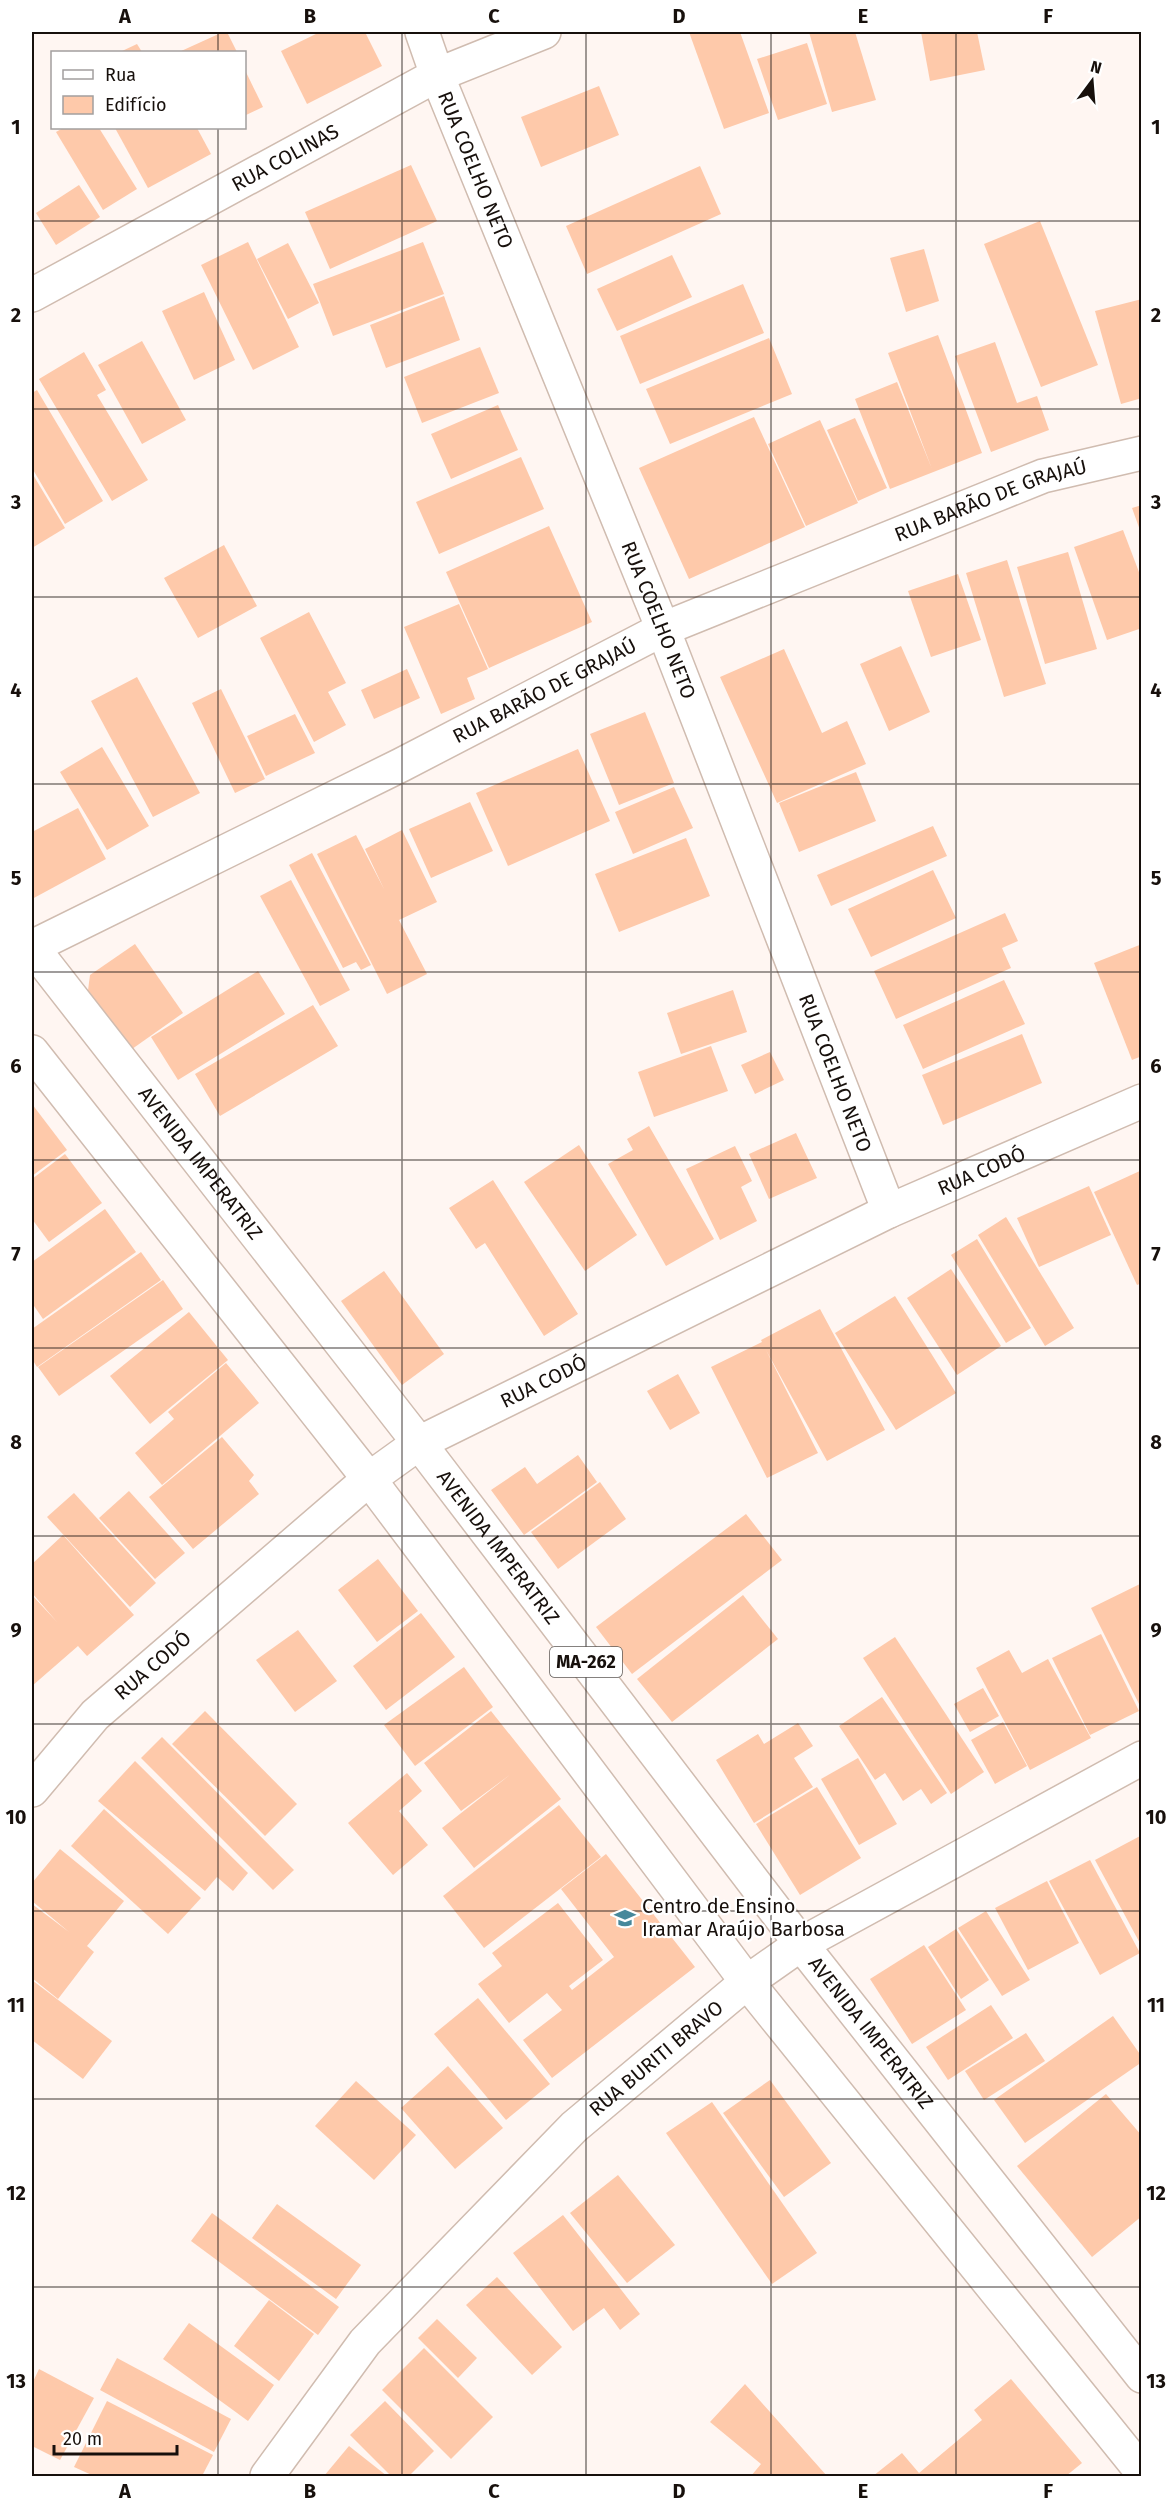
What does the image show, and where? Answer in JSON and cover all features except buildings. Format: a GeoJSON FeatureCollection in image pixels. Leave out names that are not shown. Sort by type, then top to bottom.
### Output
{"type":"FeatureCollection","features":[{"type":"Feature","properties":{"kind":"street","name":"RUA COELHO NETO"},"geometry":{"type":"LineString","coordinates":[[422,32],[437,75],[663,629],[889,1212]]}},
{"type":"Feature","properties":{"kind":"street","name":"RUA COLINAS"},"geometry":{"type":"LineString","coordinates":[[32,295],[437,75],[544,32]]}},
{"type":"Feature","properties":{"kind":"street","name":"RUA BARÃO DE GRAJAÚ"},"geometry":{"type":"LineString","coordinates":[[32,947],[401,765],[663,629],[1043,476],[1142,453]]}},
{"type":"Feature","properties":{"kind":"street","name":"AVENIDA IMPERATRIZ"},"geometry":{"type":"LineString","coordinates":[[32,947],[419,1443],[801,1944],[1142,2376]]}},
{"type":"Feature","properties":{"kind":"street"},"geometry":{"type":"LineString","coordinates":[[32,1052],[369,1479],[747,1983],[1134,2467]]}},
{"type":"Feature","properties":{"kind":"street","name":"RUA CODÓ"},"geometry":{"type":"LineString","coordinates":[[32,1790],[94,1715],[369,1479],[419,1443],[889,1212],[1142,1101]]}},
{"type":"Feature","properties":{"kind":"street","name":"RUA BURITI BRAVO"},"geometry":{"type":"LineString","coordinates":[[267,2476],[365,2342],[574,2127],[747,1983],[801,1944],[1142,1758]]}},
{"type":"Feature","properties":{"kind":"place","name":"Centro de Ensino Iramar Araújo Barbosa"},"geometry":{"type":"Point","coordinates":[625,1918]}}]}
